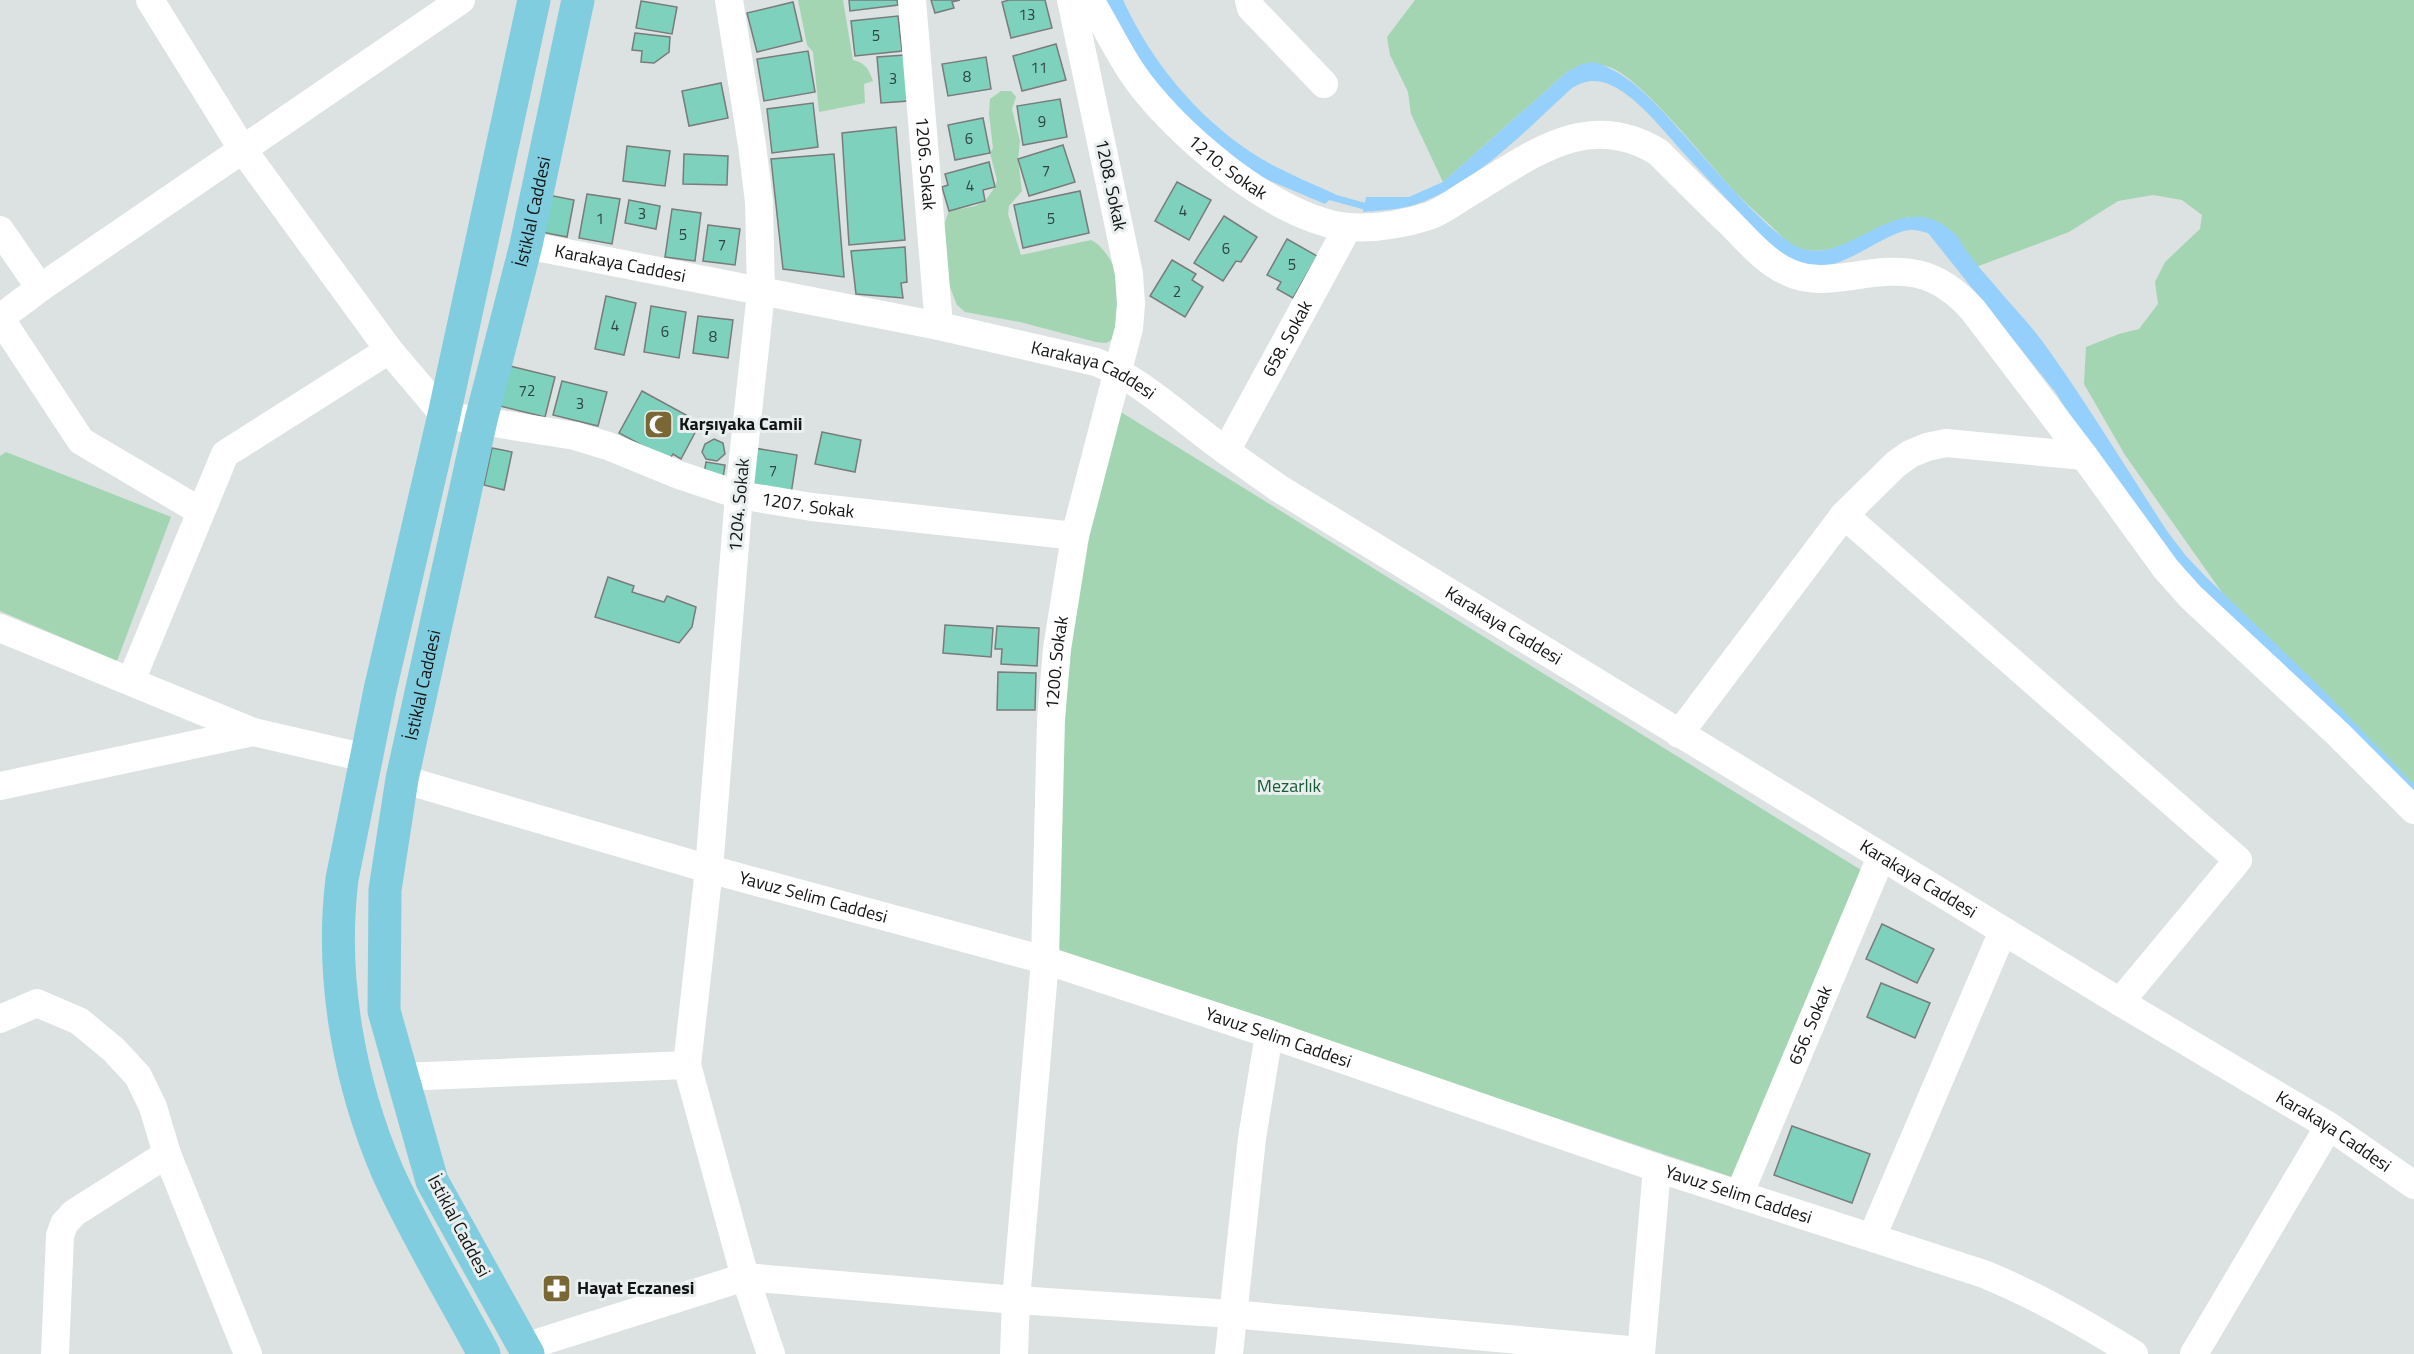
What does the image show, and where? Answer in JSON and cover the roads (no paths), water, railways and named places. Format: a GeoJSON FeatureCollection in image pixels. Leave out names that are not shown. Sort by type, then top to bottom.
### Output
{"type":"FeatureCollection","features":[{"type":"Feature","properties":{"kind":"main road"},"geometry":{"type":"LineString","coordinates":[[484,1354],[408,1215],[368,1118],[346,1034],[338,946],[338,911],[342,879],[366,759],[444,415],[534,0]]}},
{"type":"Feature","properties":{"kind":"main road","name":"İstiklal Caddesi"},"geometry":{"type":"LineString","coordinates":[[526,1351],[432,1181],[384,1011],[385,890],[402,779],[481,420],[526,245],[578,0]]}},
{"type":"Feature","properties":{"kind":"street"},"geometry":{"type":"LineString","coordinates":[[150,0],[243,150],[389,350],[444,415]]}},
{"type":"Feature","properties":{"kind":"street"},"geometry":{"type":"LineString","coordinates":[[200,511],[81,441],[0,318],[40,288],[461,0]]}},
{"type":"Feature","properties":{"kind":"street","name":"1204. Sokak"},"geometry":{"type":"LineString","coordinates":[[687,1065],[709,869],[740,495],[760,292],[759,202],[729,0]]}},
{"type":"Feature","properties":{"kind":"street","name":"1206. Sokak"},"geometry":{"type":"LineString","coordinates":[[912,0],[939,326]]}},
{"type":"Feature","properties":{"kind":"street","name":"1208. Sokak"},"geometry":{"type":"LineString","coordinates":[[1071,0],[1129,274],[1131,304],[1129,328],[1118,370]]}},
{"type":"Feature","properties":{"kind":"street","name":"1210. Sokak"},"geometry":{"type":"LineString","coordinates":[[1090,0],[1142,84],[1160,107],[1208,152],[1261,193],[1310,216],[1348,227],[1401,223],[1431,216],[1553,144],[1568,138],[1600,133],[1631,138],[1659,152],[1761,254],[1791,273],[1816,280],[1828,280],[1874,272],[1904,270],[1919,273],[1947,286],[1973,310],[2084,456],[2145,543],[2191,597],[2414,810]]}},
{"type":"Feature","properties":{"kind":"street"},"geometry":{"type":"LineString","coordinates":[[1249,0],[1251,8],[1324,84]]}},
{"type":"Feature","properties":{"kind":"street","name":"658. Sokak"},"geometry":{"type":"LineString","coordinates":[[1226,451],[1348,227]]}},
{"type":"Feature","properties":{"kind":"street"},"geometry":{"type":"LineString","coordinates":[[0,230],[40,288]]}},
{"type":"Feature","properties":{"kind":"street","name":"Karakaya Caddesi"},"geometry":{"type":"LineString","coordinates":[[526,245],[939,326],[1096,362],[1118,370],[1138,382],[1226,451],[1280,489],[1881,857],[2329,1126],[2414,1185]]}},
{"type":"Feature","properties":{"kind":"street"},"geometry":{"type":"LineString","coordinates":[[131,681],[225,454],[389,350]]}},
{"type":"Feature","properties":{"kind":"street","name":"1200. Sokak"},"geometry":{"type":"LineString","coordinates":[[1014,1354],[1016,1300],[1045,960],[1051,719],[1057,649],[1076,536],[1118,370]]}},
{"type":"Feature","properties":{"kind":"street","name":"1207. Sokak"},"geometry":{"type":"LineString","coordinates":[[444,415],[575,436],[740,495],[812,507],[1076,536]]}},
{"type":"Feature","properties":{"kind":"street"},"geometry":{"type":"LineString","coordinates":[[1679,734],[1844,515],[1896,464],[1910,454],[1946,443],[2084,456]]}},
{"type":"Feature","properties":{"kind":"street"},"geometry":{"type":"LineString","coordinates":[[1844,515],[2238,860],[2120,1002]]}},
{"type":"Feature","properties":{"kind":"street"},"geometry":{"type":"LineString","coordinates":[[0,628],[253,732],[366,759]]}},
{"type":"Feature","properties":{"kind":"street"},"geometry":{"type":"LineString","coordinates":[[0,786],[253,732]]}},
{"type":"Feature","properties":{"kind":"street","name":"Yavuz Selim Caddesi"},"geometry":{"type":"LineString","coordinates":[[402,779],[709,869],[1045,960],[1269,1034],[1657,1168],[1984,1274],[2028,1292],[2084,1322],[2134,1354]]}},
{"type":"Feature","properties":{"kind":"street","name":"656. Sokak"},"geometry":{"type":"LineString","coordinates":[[1740,1195],[1881,857]]}},
{"type":"Feature","properties":{"kind":"street"},"geometry":{"type":"LineString","coordinates":[[1872,1237],[2003,931]]}},
{"type":"Feature","properties":{"kind":"street"},"geometry":{"type":"LineString","coordinates":[[0,1019],[38,1003],[79,1022],[114,1050],[138,1076],[153,1107],[167,1154],[248,1354]]}},
{"type":"Feature","properties":{"kind":"street"},"geometry":{"type":"LineString","coordinates":[[1229,1354],[1252,1138],[1269,1034]]}},
{"type":"Feature","properties":{"kind":"street"},"geometry":{"type":"LineString","coordinates":[[402,1077],[687,1065],[745,1277],[771,1354]]}},
{"type":"Feature","properties":{"kind":"street"},"geometry":{"type":"LineString","coordinates":[[2194,1354],[2329,1126]]}},
{"type":"Feature","properties":{"kind":"street"},"geometry":{"type":"LineString","coordinates":[[55,1354],[60,1236],[64,1224],[74,1213],[167,1154]]}},
{"type":"Feature","properties":{"kind":"street"},"geometry":{"type":"LineString","coordinates":[[526,1351],[745,1277],[1016,1300],[1233,1314],[1640,1353],[1657,1168]]}},
{"type":"Feature","properties":{"kind":"water"},"geometry":{"type":"Polygon","coordinates":[[[1105,0],[1123,0],[1134,23],[1161,65],[1177,86],[1212,122],[1262,159],[1335,194],[1325,204],[1254,174],[1201,133],[1139,63],[1105,0]]]}},
{"type":"Feature","properties":{"kind":"water"},"geometry":{"type":"Polygon","coordinates":[[[1594,62],[1620,74],[1644,92],[1748,205],[1775,231],[1789,242],[1805,250],[1821,250],[1838,246],[1887,223],[1904,218],[1930,219],[1953,232],[1977,265],[2043,343],[2095,418],[2167,531],[2186,556],[2318,685],[2414,785],[2414,808],[2144,533],[2056,393],[1928,233],[1914,230],[1902,232],[1849,258],[1824,266],[1799,263],[1769,244],[1629,96],[1606,83],[1597,81],[1585,82],[1572,88],[1500,154],[1439,195],[1397,209],[1363,212],[1366,197],[1409,197],[1443,182],[1567,72],[1582,64],[1594,62]]]}},
{"type":"Feature","properties":{"kind":"waterway"},"geometry":{"type":"LineString","coordinates":[[1324,195],[1371,208]]}},
{"type":"Feature","properties":{"kind":"place","name":"Karşıyaka Camii"},"geometry":{"type":"Point","coordinates":[658,424]}},
{"type":"Feature","properties":{"kind":"place","name":"Hayat Eczanesi"},"geometry":{"type":"Point","coordinates":[556,1288]}},
{"type":"Feature","properties":{"kind":"park label","name":"Mezarlık"},"geometry":{"type":"Point","coordinates":[1289,786]}}]}
